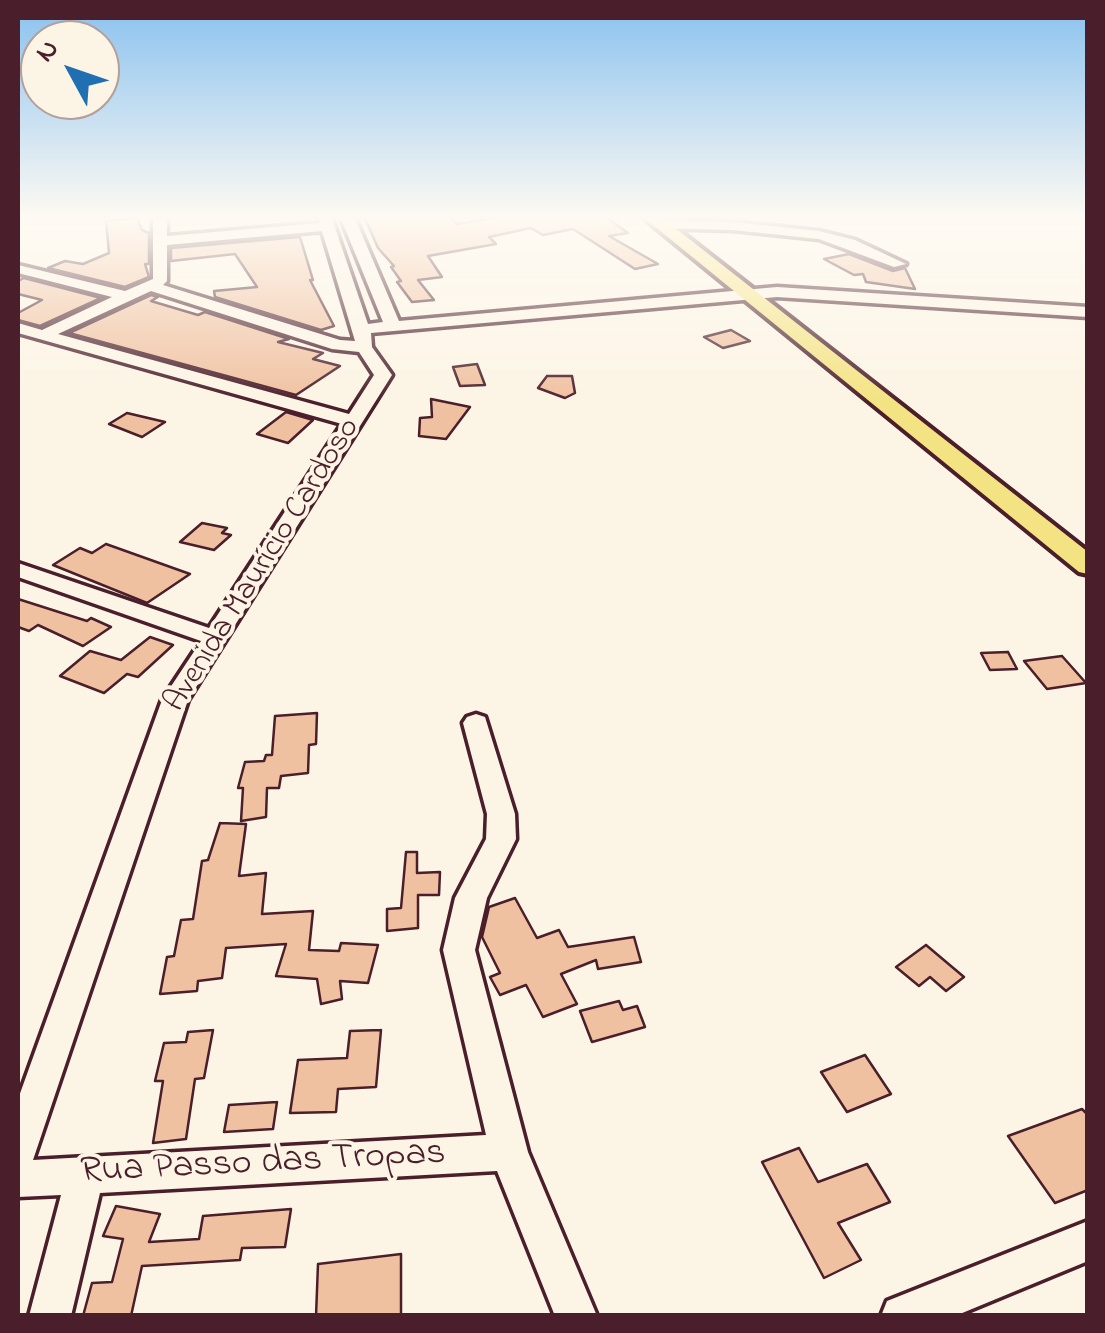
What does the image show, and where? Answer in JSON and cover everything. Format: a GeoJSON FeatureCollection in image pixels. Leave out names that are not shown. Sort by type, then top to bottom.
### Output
{"type":"FeatureCollection","features":[{"type":"Feature","properties":{"kind":"main road"},"geometry":{"type":"LineString","coordinates":[[726,278],[1088,566]]}},
{"type":"Feature","properties":{"kind":"street"},"geometry":{"type":"LineString","coordinates":[[55,278],[126,296]]}},
{"type":"Feature","properties":{"kind":"street"},"geometry":{"type":"LineString","coordinates":[[42,335],[162,278]]}},
{"type":"Feature","properties":{"kind":"street","name":"Avenida Maurício Cardoso"},"geometry":{"type":"LineString","coordinates":[[18,1150],[176,700],[383,375],[363,338],[344,278]]}},
{"type":"Feature","properties":{"kind":"street"},"geometry":{"type":"LineString","coordinates":[[373,278],[393,326]]}},
{"type":"Feature","properties":{"kind":"street"},"geometry":{"type":"LineString","coordinates":[[152,286],[338,346],[393,326],[798,292],[1088,312]]}},
{"type":"Feature","properties":{"kind":"street"},"geometry":{"type":"LineString","coordinates":[[18,328],[353,421]]}},
{"type":"Feature","properties":{"kind":"street"},"geometry":{"type":"LineString","coordinates":[[18,570],[216,638]]}},
{"type":"Feature","properties":{"kind":"street"},"geometry":{"type":"LineString","coordinates":[[476,723],[501,814],[501,839],[471,898],[459,950],[509,1152],[576,1316]]}},
{"type":"Feature","properties":{"kind":"street","name":"Rua Passo das Tropas"},"geometry":{"type":"LineString","coordinates":[[18,1179],[509,1152]]}},
{"type":"Feature","properties":{"kind":"street"},"geometry":{"type":"LineString","coordinates":[[50,1316],[85,1175]]}},
{"type":"Feature","properties":{"kind":"street"},"geometry":{"type":"LineString","coordinates":[[902,1316],[1088,1241]]}},
{"type":"Feature","properties":{"kind":"building"},"geometry":{"type":"Polygon","coordinates":[[[25,278],[101,298],[40,326],[18,320],[18,313],[42,300],[18,294],[18,281],[25,278]]]}},
{"type":"Feature","properties":{"kind":"building"},"geometry":{"type":"Polygon","coordinates":[[[89,278],[146,278],[125,287],[89,278]]]}},
{"type":"Feature","properties":{"kind":"building"},"geometry":{"type":"Polygon","coordinates":[[[251,278],[312,278],[334,326],[321,330],[215,297],[214,291],[257,287],[251,278]]]}},
{"type":"Feature","properties":{"kind":"building"},"geometry":{"type":"Polygon","coordinates":[[[399,278],[432,278],[418,280],[434,300],[412,302],[397,282],[401,281],[399,278]]]}},
{"type":"Feature","properties":{"kind":"building"},"geometry":{"type":"Polygon","coordinates":[[[865,278],[910,278],[915,289],[866,282],[865,278]]]}},
{"type":"Feature","properties":{"kind":"building"},"geometry":{"type":"Polygon","coordinates":[[[151,295],[158,297],[151,301],[198,315],[205,312],[289,339],[278,342],[323,353],[313,359],[340,366],[296,395],[69,333],[151,295]]]}},
{"type":"Feature","properties":{"kind":"building"},"geometry":{"type":"Polygon","coordinates":[[[731,330],[750,341],[723,348],[704,337],[731,330]]]}},
{"type":"Feature","properties":{"kind":"building"},"geometry":{"type":"Polygon","coordinates":[[[477,364],[485,385],[460,386],[453,367],[477,364]]]}},
{"type":"Feature","properties":{"kind":"building"},"geometry":{"type":"Polygon","coordinates":[[[547,376],[572,376],[575,393],[565,398],[538,388],[547,376]]]}},
{"type":"Feature","properties":{"kind":"building"},"geometry":{"type":"Polygon","coordinates":[[[431,399],[470,407],[446,439],[419,436],[420,418],[432,417],[431,399]]]}},
{"type":"Feature","properties":{"kind":"building"},"geometry":{"type":"Polygon","coordinates":[[[286,412],[313,420],[288,443],[257,434],[286,412]]]}},
{"type":"Feature","properties":{"kind":"building"},"geometry":{"type":"Polygon","coordinates":[[[127,413],[165,422],[142,437],[109,424],[127,413]]]}},
{"type":"Feature","properties":{"kind":"building"},"geometry":{"type":"Polygon","coordinates":[[[202,523],[227,528],[222,533],[231,535],[214,550],[180,542],[202,523]]]}},
{"type":"Feature","properties":{"kind":"building"},"geometry":{"type":"Polygon","coordinates":[[[106,544],[190,574],[147,603],[53,565],[80,548],[92,553],[106,544]]]}},
{"type":"Feature","properties":{"kind":"building"},"geometry":{"type":"Polygon","coordinates":[[[18,599],[111,627],[83,646],[38,625],[29,631],[18,627],[18,599]]]}},
{"type":"Feature","properties":{"kind":"building"},"geometry":{"type":"Polygon","coordinates":[[[150,637],[173,645],[138,677],[127,674],[104,693],[60,676],[90,651],[121,660],[150,637]]]}},
{"type":"Feature","properties":{"kind":"building"},"geometry":{"type":"Polygon","coordinates":[[[1008,652],[1017,669],[990,670],[981,653],[1008,652]]]}},
{"type":"Feature","properties":{"kind":"building"},"geometry":{"type":"Polygon","coordinates":[[[1062,656],[1086,683],[1047,689],[1024,661],[1062,656]]]}},
{"type":"Feature","properties":{"kind":"building"},"geometry":{"type":"Polygon","coordinates":[[[317,713],[316,744],[309,745],[308,773],[281,776],[279,788],[267,788],[266,817],[241,821],[243,788],[238,788],[245,762],[264,761],[266,755],[272,755],[275,716],[317,713]]]}},
{"type":"Feature","properties":{"kind":"building"},"geometry":{"type":"Polygon","coordinates":[[[220,823],[246,824],[239,876],[266,873],[262,914],[313,911],[309,950],[339,951],[341,943],[378,945],[368,983],[340,981],[342,999],[321,1004],[317,979],[276,976],[286,944],[226,948],[222,978],[198,981],[197,991],[160,994],[167,957],[174,956],[181,920],[193,919],[202,861],[208,860],[220,823]]]}},
{"type":"Feature","properties":{"kind":"building"},"geometry":{"type":"Polygon","coordinates":[[[406,852],[417,852],[417,873],[440,872],[439,895],[418,895],[418,928],[387,931],[387,909],[401,908],[406,852]]]}},
{"type":"Feature","properties":{"kind":"building"},"geometry":{"type":"Polygon","coordinates":[[[515,898],[537,938],[559,930],[568,947],[634,937],[641,962],[598,969],[596,960],[561,974],[577,1004],[543,1017],[526,985],[500,995],[490,977],[500,973],[482,937],[489,907],[515,898]]]}},
{"type":"Feature","properties":{"kind":"building"},"geometry":{"type":"Polygon","coordinates":[[[926,945],[964,977],[946,991],[930,977],[919,986],[896,967],[926,945]]]}},
{"type":"Feature","properties":{"kind":"building"},"geometry":{"type":"Polygon","coordinates":[[[619,1001],[623,1010],[637,1006],[645,1027],[592,1042],[580,1011],[619,1001]]]}},
{"type":"Feature","properties":{"kind":"building"},"geometry":{"type":"Polygon","coordinates":[[[213,1030],[204,1078],[195,1079],[186,1139],[153,1143],[163,1081],[155,1081],[164,1043],[186,1042],[188,1032],[213,1030]]]}},
{"type":"Feature","properties":{"kind":"building"},"geometry":{"type":"Polygon","coordinates":[[[381,1030],[376,1087],[338,1089],[336,1112],[290,1113],[298,1060],[347,1058],[350,1031],[381,1030]]]}},
{"type":"Feature","properties":{"kind":"building"},"geometry":{"type":"Polygon","coordinates":[[[865,1055],[891,1094],[847,1112],[821,1072],[865,1055]]]}},
{"type":"Feature","properties":{"kind":"building"},"geometry":{"type":"Polygon","coordinates":[[[277,1102],[273,1129],[224,1132],[229,1105],[277,1102]]]}},
{"type":"Feature","properties":{"kind":"building"},"geometry":{"type":"Polygon","coordinates":[[[1082,1109],[1088,1115],[1088,1190],[1055,1203],[1008,1136],[1082,1109]]]}},
{"type":"Feature","properties":{"kind":"building"},"geometry":{"type":"Polygon","coordinates":[[[799,1148],[818,1182],[867,1164],[890,1202],[838,1223],[861,1260],[824,1278],[762,1162],[799,1148]]]}},
{"type":"Feature","properties":{"kind":"building"},"geometry":{"type":"Polygon","coordinates":[[[116,1206],[160,1214],[149,1242],[199,1239],[203,1216],[291,1209],[285,1247],[242,1248],[240,1260],[142,1266],[131,1316],[83,1316],[92,1283],[112,1282],[123,1239],[103,1236],[116,1206]]]}},
{"type":"Feature","properties":{"kind":"building"},"geometry":{"type":"Polygon","coordinates":[[[401,1254],[401,1316],[316,1316],[318,1264],[401,1254]]]}}]}
